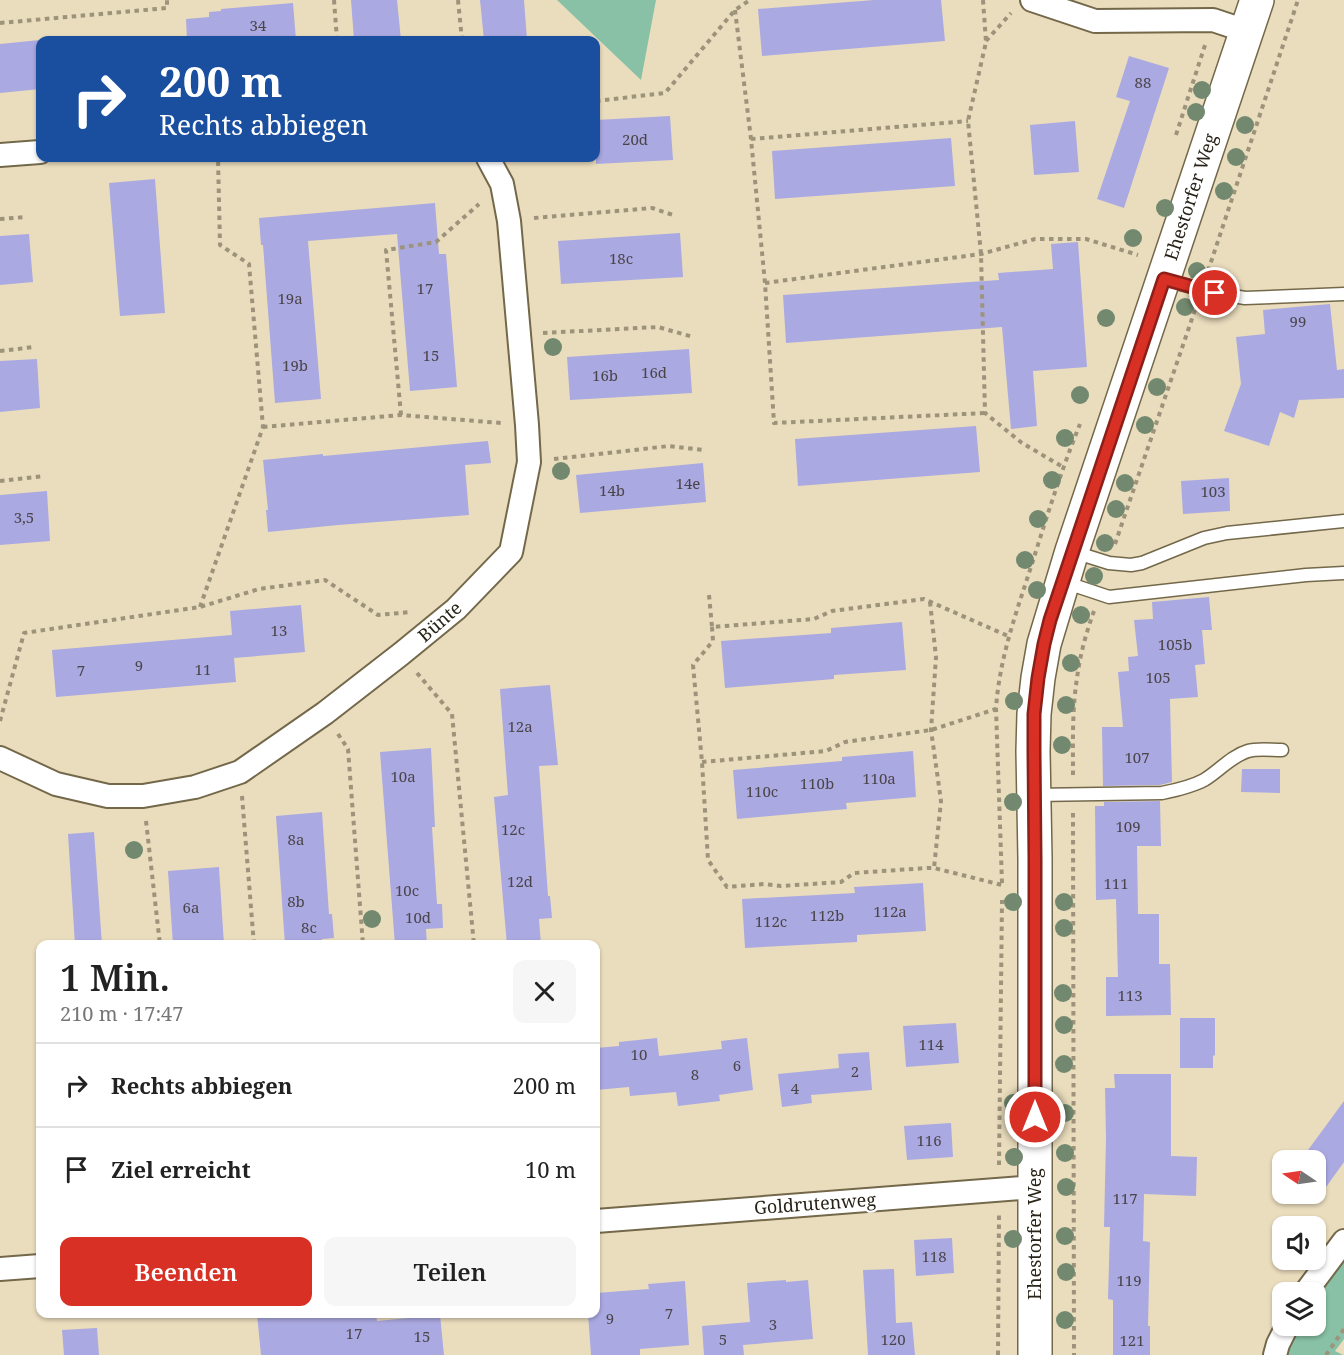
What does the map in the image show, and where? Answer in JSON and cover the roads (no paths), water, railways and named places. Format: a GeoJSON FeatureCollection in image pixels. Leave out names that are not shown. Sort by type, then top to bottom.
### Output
{"type":"FeatureCollection","features":[{"type":"Feature","properties":{"kind":"main road","name":"Ehestorfer Weg"},"geometry":{"type":"LineString","coordinates":[[1035,1355],[1034,714],[1038,678],[1044,644],[1067,567],[1257,0]]}},
{"type":"Feature","properties":{"kind":"street"},"geometry":{"type":"LineString","coordinates":[[1024,4],[1095,21],[1214,20],[1246,31]]}},
{"type":"Feature","properties":{"kind":"street"},"geometry":{"type":"LineString","coordinates":[[0,155],[36,152]]}},
{"type":"Feature","properties":{"kind":"street","name":"Bünte"},"geometry":{"type":"LineString","coordinates":[[0,758],[56,784],[108,796],[143,796],[195,787],[240,772],[325,713],[401,654],[456,609],[511,552],[529,462],[509,221],[502,184],[490,162]]}},
{"type":"Feature","properties":{"kind":"street","name":"Goldrutenweg"},"geometry":{"type":"LineString","coordinates":[[600,1221],[1035,1187]]}},
{"type":"Feature","properties":{"kind":"street"},"geometry":{"type":"LineString","coordinates":[[1313,1282],[1344,1241]]}},
{"type":"Feature","properties":{"kind":"street"},"geometry":{"type":"LineString","coordinates":[[0,1269],[36,1266]]}},
{"type":"Feature","properties":{"kind":"street"},"geometry":{"type":"LineString","coordinates":[[1275,1355],[1282,1336]]}},
{"type":"Feature","properties":{"kind":"lane"},"geometry":{"type":"LineString","coordinates":[[1164,279],[1202,290],[1245,298],[1344,294]]}},
{"type":"Feature","properties":{"kind":"lane"},"geometry":{"type":"LineString","coordinates":[[1067,567],[1109,563],[1131,565],[1142,563],[1204,538],[1227,533],[1344,521]]}},
{"type":"Feature","properties":{"kind":"lane"},"geometry":{"type":"LineString","coordinates":[[1067,567],[1099,594],[1109,597],[1344,573]]}},
{"type":"Feature","properties":{"kind":"lane"},"geometry":{"type":"LineString","coordinates":[[1034,795],[1174,791],[1204,780],[1247,751],[1282,750]]}}]}
